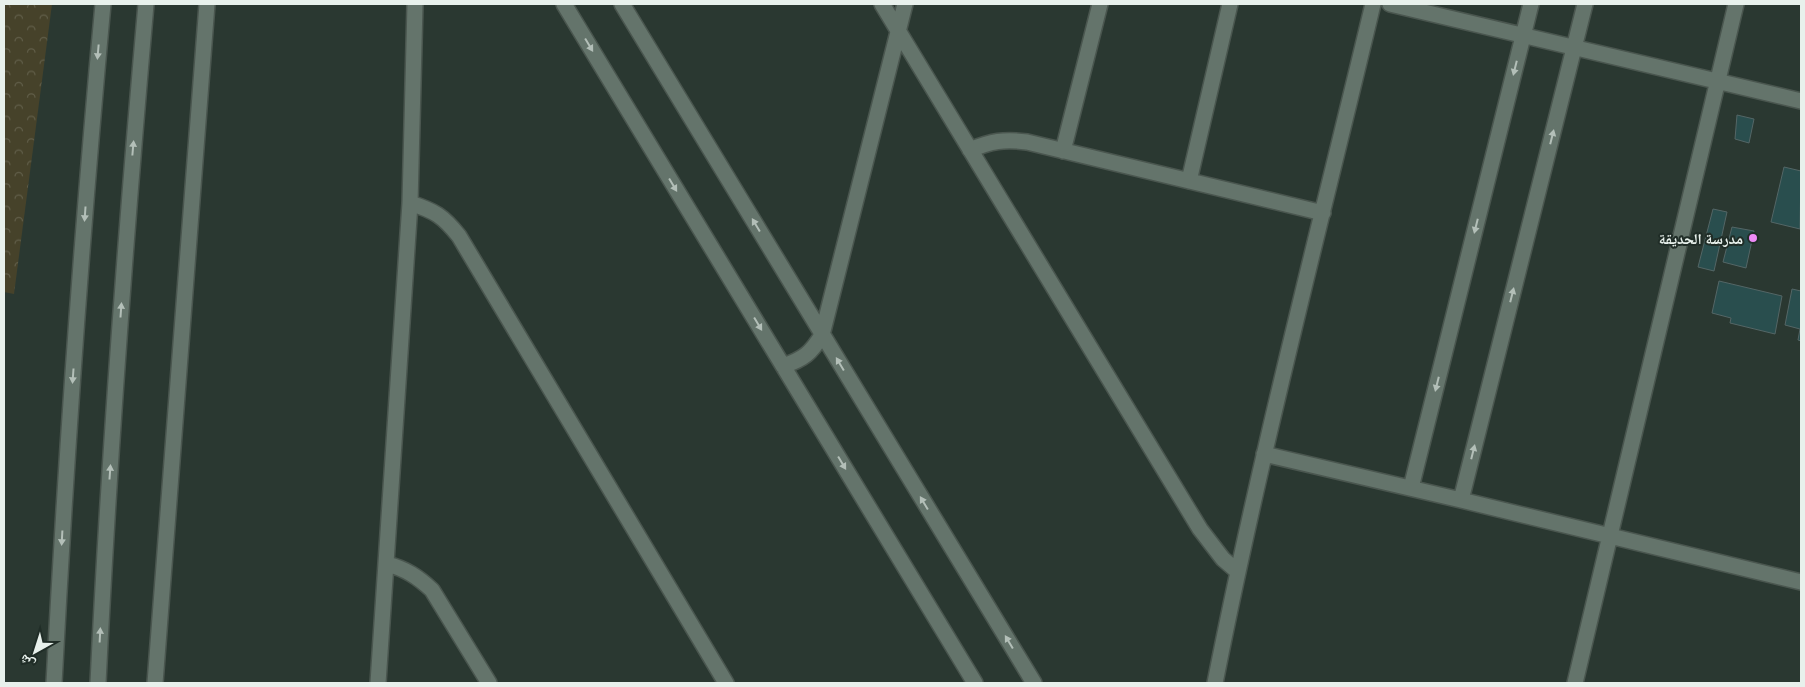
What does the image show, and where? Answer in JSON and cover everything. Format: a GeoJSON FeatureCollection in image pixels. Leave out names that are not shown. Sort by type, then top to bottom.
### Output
{"type":"FeatureCollection","features":[{"type":"Feature","properties":{"kind":"street"},"geometry":{"type":"LineString","coordinates":[[54,683],[64,507],[89,150],[103,4]]}},
{"type":"Feature","properties":{"kind":"street"},"geometry":{"type":"LineString","coordinates":[[98,683],[106,526],[146,4]]}},
{"type":"Feature","properties":{"kind":"street"},"geometry":{"type":"LineString","coordinates":[[155,683],[207,4]]}},
{"type":"Feature","properties":{"kind":"street"},"geometry":{"type":"LineString","coordinates":[[378,683],[410,202],[415,4]]}},
{"type":"Feature","properties":{"kind":"street"},"geometry":{"type":"LineString","coordinates":[[564,4],[975,683]]}},
{"type":"Feature","properties":{"kind":"street"},"geometry":{"type":"LineString","coordinates":[[622,4],[1034,683]]}},
{"type":"Feature","properties":{"kind":"street"},"geometry":{"type":"LineString","coordinates":[[882,4],[1200,530],[1223,559],[1237,571]]}},
{"type":"Feature","properties":{"kind":"street"},"geometry":{"type":"LineString","coordinates":[[783,366],[800,360],[813,349],[822,335],[905,4]]}},
{"type":"Feature","properties":{"kind":"street"},"geometry":{"type":"LineString","coordinates":[[1063,150],[1100,4]]}},
{"type":"Feature","properties":{"kind":"street"},"geometry":{"type":"LineString","coordinates":[[1189,181],[1230,4]]}},
{"type":"Feature","properties":{"kind":"street"},"geometry":{"type":"LineString","coordinates":[[1215,683],[1237,571],[1264,454],[1373,4]]}},
{"type":"Feature","properties":{"kind":"street"},"geometry":{"type":"LineString","coordinates":[[1390,4],[1801,101]]}},
{"type":"Feature","properties":{"kind":"street"},"geometry":{"type":"LineString","coordinates":[[1411,488],[1531,4]]}},
{"type":"Feature","properties":{"kind":"street"},"geometry":{"type":"LineString","coordinates":[[1461,500],[1585,4]]}},
{"type":"Feature","properties":{"kind":"street"},"geometry":{"type":"LineString","coordinates":[[1575,683],[1736,4]]}},
{"type":"Feature","properties":{"kind":"street"},"geometry":{"type":"LineString","coordinates":[[970,150],[988,142],[1007,140],[1027,142],[1323,213]]}},
{"type":"Feature","properties":{"kind":"street"},"geometry":{"type":"LineString","coordinates":[[410,202],[429,209],[446,220],[459,236],[726,683]]}},
{"type":"Feature","properties":{"kind":"street"},"geometry":{"type":"LineString","coordinates":[[1264,454],[1801,582]]}},
{"type":"Feature","properties":{"kind":"street"},"geometry":{"type":"LineString","coordinates":[[387,564],[404,569],[420,578],[432,590],[489,683]]}},
{"type":"Feature","properties":{"kind":"green space"},"geometry":{"type":"Polygon","coordinates":[[[4,4],[52,4],[14,294],[4,292],[4,4]]]}},
{"type":"Feature","properties":{"kind":"building"},"geometry":{"type":"Polygon","coordinates":[[[1737,115],[1754,119],[1749,143],[1735,139],[1737,115]]]}},
{"type":"Feature","properties":{"kind":"building"},"geometry":{"type":"Polygon","coordinates":[[[1784,167],[1801,171],[1800,229],[1771,222],[1784,167]]]}},
{"type":"Feature","properties":{"kind":"building"},"geometry":{"type":"Polygon","coordinates":[[[1713,209],[1727,212],[1714,271],[1698,267],[1713,209]]]}},
{"type":"Feature","properties":{"kind":"building"},"geometry":{"type":"Polygon","coordinates":[[[1732,227],[1754,231],[1746,268],[1723,262],[1732,227]]]}},
{"type":"Feature","properties":{"kind":"building"},"geometry":{"type":"Polygon","coordinates":[[[1719,281],[1782,296],[1775,334],[1730,323],[1731,318],[1712,313],[1719,281]]]}},
{"type":"Feature","properties":{"kind":"building"},"geometry":{"type":"Polygon","coordinates":[[[1792,289],[1801,291],[1801,341],[1798,340],[1800,329],[1785,325],[1792,289]]]}},
{"type":"Feature","properties":{"kind":"place","name":"مدرسة الحديقة"},"geometry":{"type":"Point","coordinates":[1753,238]}}]}
